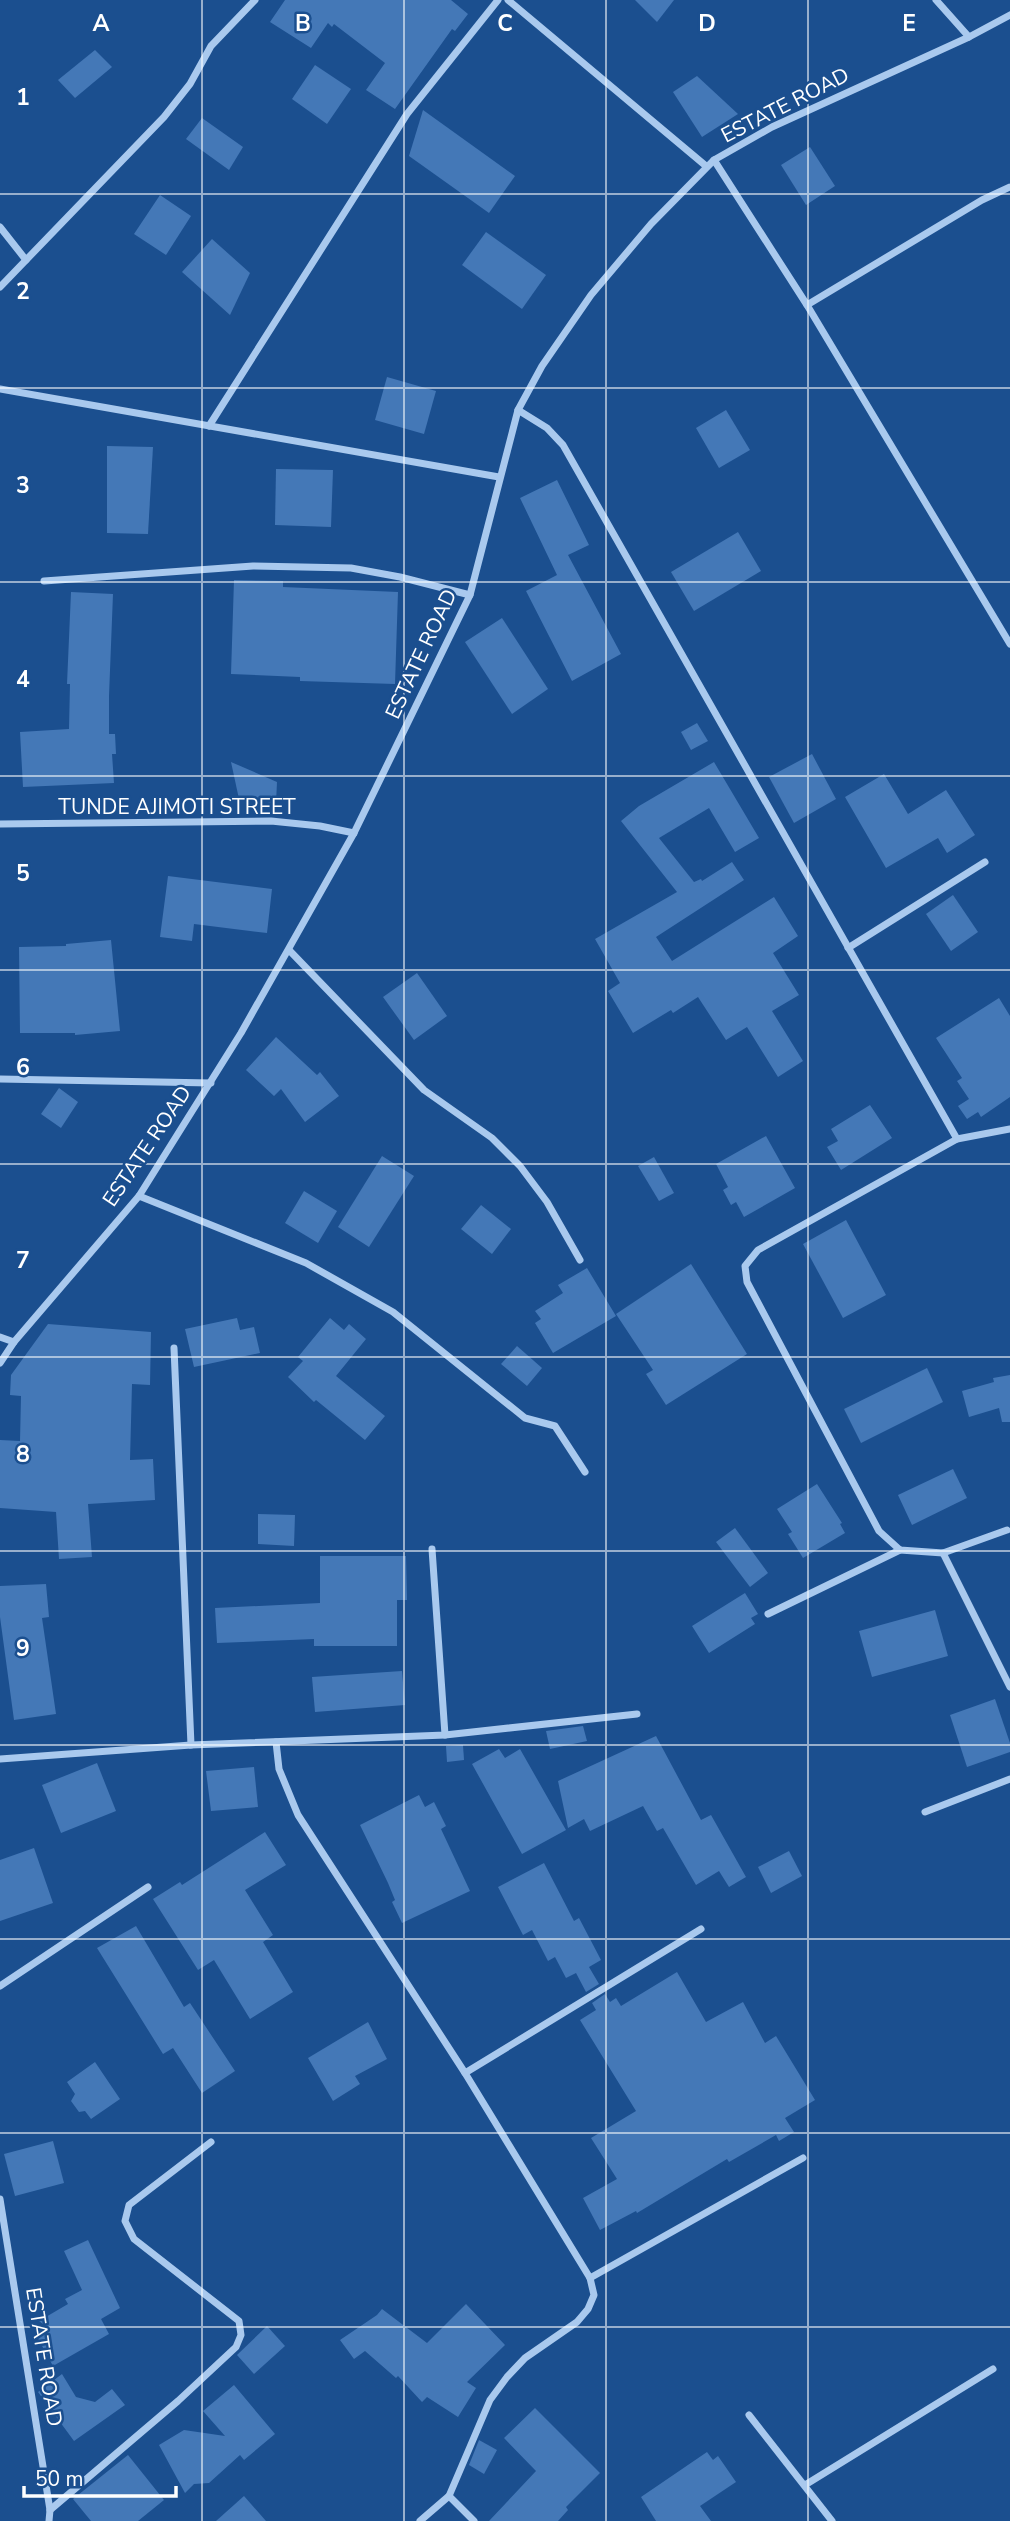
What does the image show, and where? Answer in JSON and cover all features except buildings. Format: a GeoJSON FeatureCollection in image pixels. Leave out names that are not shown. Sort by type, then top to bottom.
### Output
{"type":"FeatureCollection","features":[{"type":"Feature","properties":{"kind":"street"},"geometry":{"type":"LineString","coordinates":[[0,287],[164,117],[190,84],[211,46],[255,0]]}},
{"type":"Feature","properties":{"kind":"street"},"geometry":{"type":"LineString","coordinates":[[209,426],[408,114],[498,0]]}},
{"type":"Feature","properties":{"kind":"street"},"geometry":{"type":"LineString","coordinates":[[508,0],[706,166]]}},
{"type":"Feature","properties":{"kind":"street"},"geometry":{"type":"LineString","coordinates":[[936,0],[969,37]]}},
{"type":"Feature","properties":{"kind":"street","name":"ESTATE ROAD"},"geometry":{"type":"LineString","coordinates":[[0,1363],[14,1342],[139,1196],[211,1083],[354,833],[470,595],[518,410],[542,366],[591,295],[651,224],[706,166],[772,127],[969,37],[1010,15]]}},
{"type":"Feature","properties":{"kind":"street"},"geometry":{"type":"LineString","coordinates":[[715,160],[807,305],[1010,645]]}},
{"type":"Feature","properties":{"kind":"street"},"geometry":{"type":"LineString","coordinates":[[807,305],[982,200],[1010,187]]}},
{"type":"Feature","properties":{"kind":"street"},"geometry":{"type":"LineString","coordinates":[[0,227],[26,260]]}},
{"type":"Feature","properties":{"kind":"street"},"geometry":{"type":"LineString","coordinates":[[0,388],[499,477]]}},
{"type":"Feature","properties":{"kind":"street"},"geometry":{"type":"LineString","coordinates":[[518,410],[547,428],[562,445],[957,1139]]}},
{"type":"Feature","properties":{"kind":"street"},"geometry":{"type":"LineString","coordinates":[[44,581],[253,566],[351,568],[470,595]]}},
{"type":"Feature","properties":{"kind":"street","name":"TUNDE AJIMOTI STREET"},"geometry":{"type":"LineString","coordinates":[[0,824],[271,821],[354,833]]}},
{"type":"Feature","properties":{"kind":"street"},"geometry":{"type":"LineString","coordinates":[[848,948],[985,862]]}},
{"type":"Feature","properties":{"kind":"street"},"geometry":{"type":"LineString","coordinates":[[289,950],[424,1090],[492,1138],[520,1166],[547,1202],[580,1260]]}},
{"type":"Feature","properties":{"kind":"street"},"geometry":{"type":"LineString","coordinates":[[0,1079],[211,1083]]}},
{"type":"Feature","properties":{"kind":"street"},"geometry":{"type":"LineString","coordinates":[[900,1550],[878,1531],[747,1282],[745,1266],[758,1250],[957,1139],[1010,1129]]}},
{"type":"Feature","properties":{"kind":"street"},"geometry":{"type":"LineString","coordinates":[[139,1196],[306,1263],[393,1312],[526,1418],[555,1426],[585,1472]]}},
{"type":"Feature","properties":{"kind":"street"},"geometry":{"type":"LineString","coordinates":[[0,1337],[14,1342]]}},
{"type":"Feature","properties":{"kind":"street"},"geometry":{"type":"LineString","coordinates":[[174,1348],[191,1745]]}},
{"type":"Feature","properties":{"kind":"street"},"geometry":{"type":"LineString","coordinates":[[768,1614],[900,1550],[943,1553],[1007,1530]]}},
{"type":"Feature","properties":{"kind":"street"},"geometry":{"type":"LineString","coordinates":[[432,1549],[445,1735]]}},
{"type":"Feature","properties":{"kind":"street"},"geometry":{"type":"LineString","coordinates":[[943,1553],[1010,1687]]}},
{"type":"Feature","properties":{"kind":"street"},"geometry":{"type":"LineString","coordinates":[[0,1759],[191,1745],[445,1735],[637,1714]]}},
{"type":"Feature","properties":{"kind":"street"},"geometry":{"type":"LineString","coordinates":[[275,1742],[279,1769],[298,1815],[465,2073],[590,2278],[594,2294],[588,2309],[577,2322],[525,2358],[489,2400],[449,2496],[420,2521]]}},
{"type":"Feature","properties":{"kind":"street"},"geometry":{"type":"LineString","coordinates":[[925,1812],[1010,1779]]}},
{"type":"Feature","properties":{"kind":"street"},"geometry":{"type":"LineString","coordinates":[[0,1986],[148,1887]]}},
{"type":"Feature","properties":{"kind":"street"},"geometry":{"type":"LineString","coordinates":[[465,2073],[701,1929]]}},
{"type":"Feature","properties":{"kind":"street"},"geometry":{"type":"LineString","coordinates":[[50,2510],[178,2401],[236,2347],[242,2335],[239,2321],[134,2239],[125,2221],[129,2204],[211,2142]]}},
{"type":"Feature","properties":{"kind":"street"},"geometry":{"type":"LineString","coordinates":[[590,2278],[803,2158]]}},
{"type":"Feature","properties":{"kind":"street","name":"ESTATE ROAD"},"geometry":{"type":"LineString","coordinates":[[0,2199],[3,2232],[50,2510],[48,2521]]}},
{"type":"Feature","properties":{"kind":"street"},"geometry":{"type":"LineString","coordinates":[[805,2484],[993,2369]]}},
{"type":"Feature","properties":{"kind":"street"},"geometry":{"type":"LineString","coordinates":[[749,2415],[832,2521]]}},
{"type":"Feature","properties":{"kind":"street"},"geometry":{"type":"LineString","coordinates":[[449,2496],[474,2521]]}}]}
